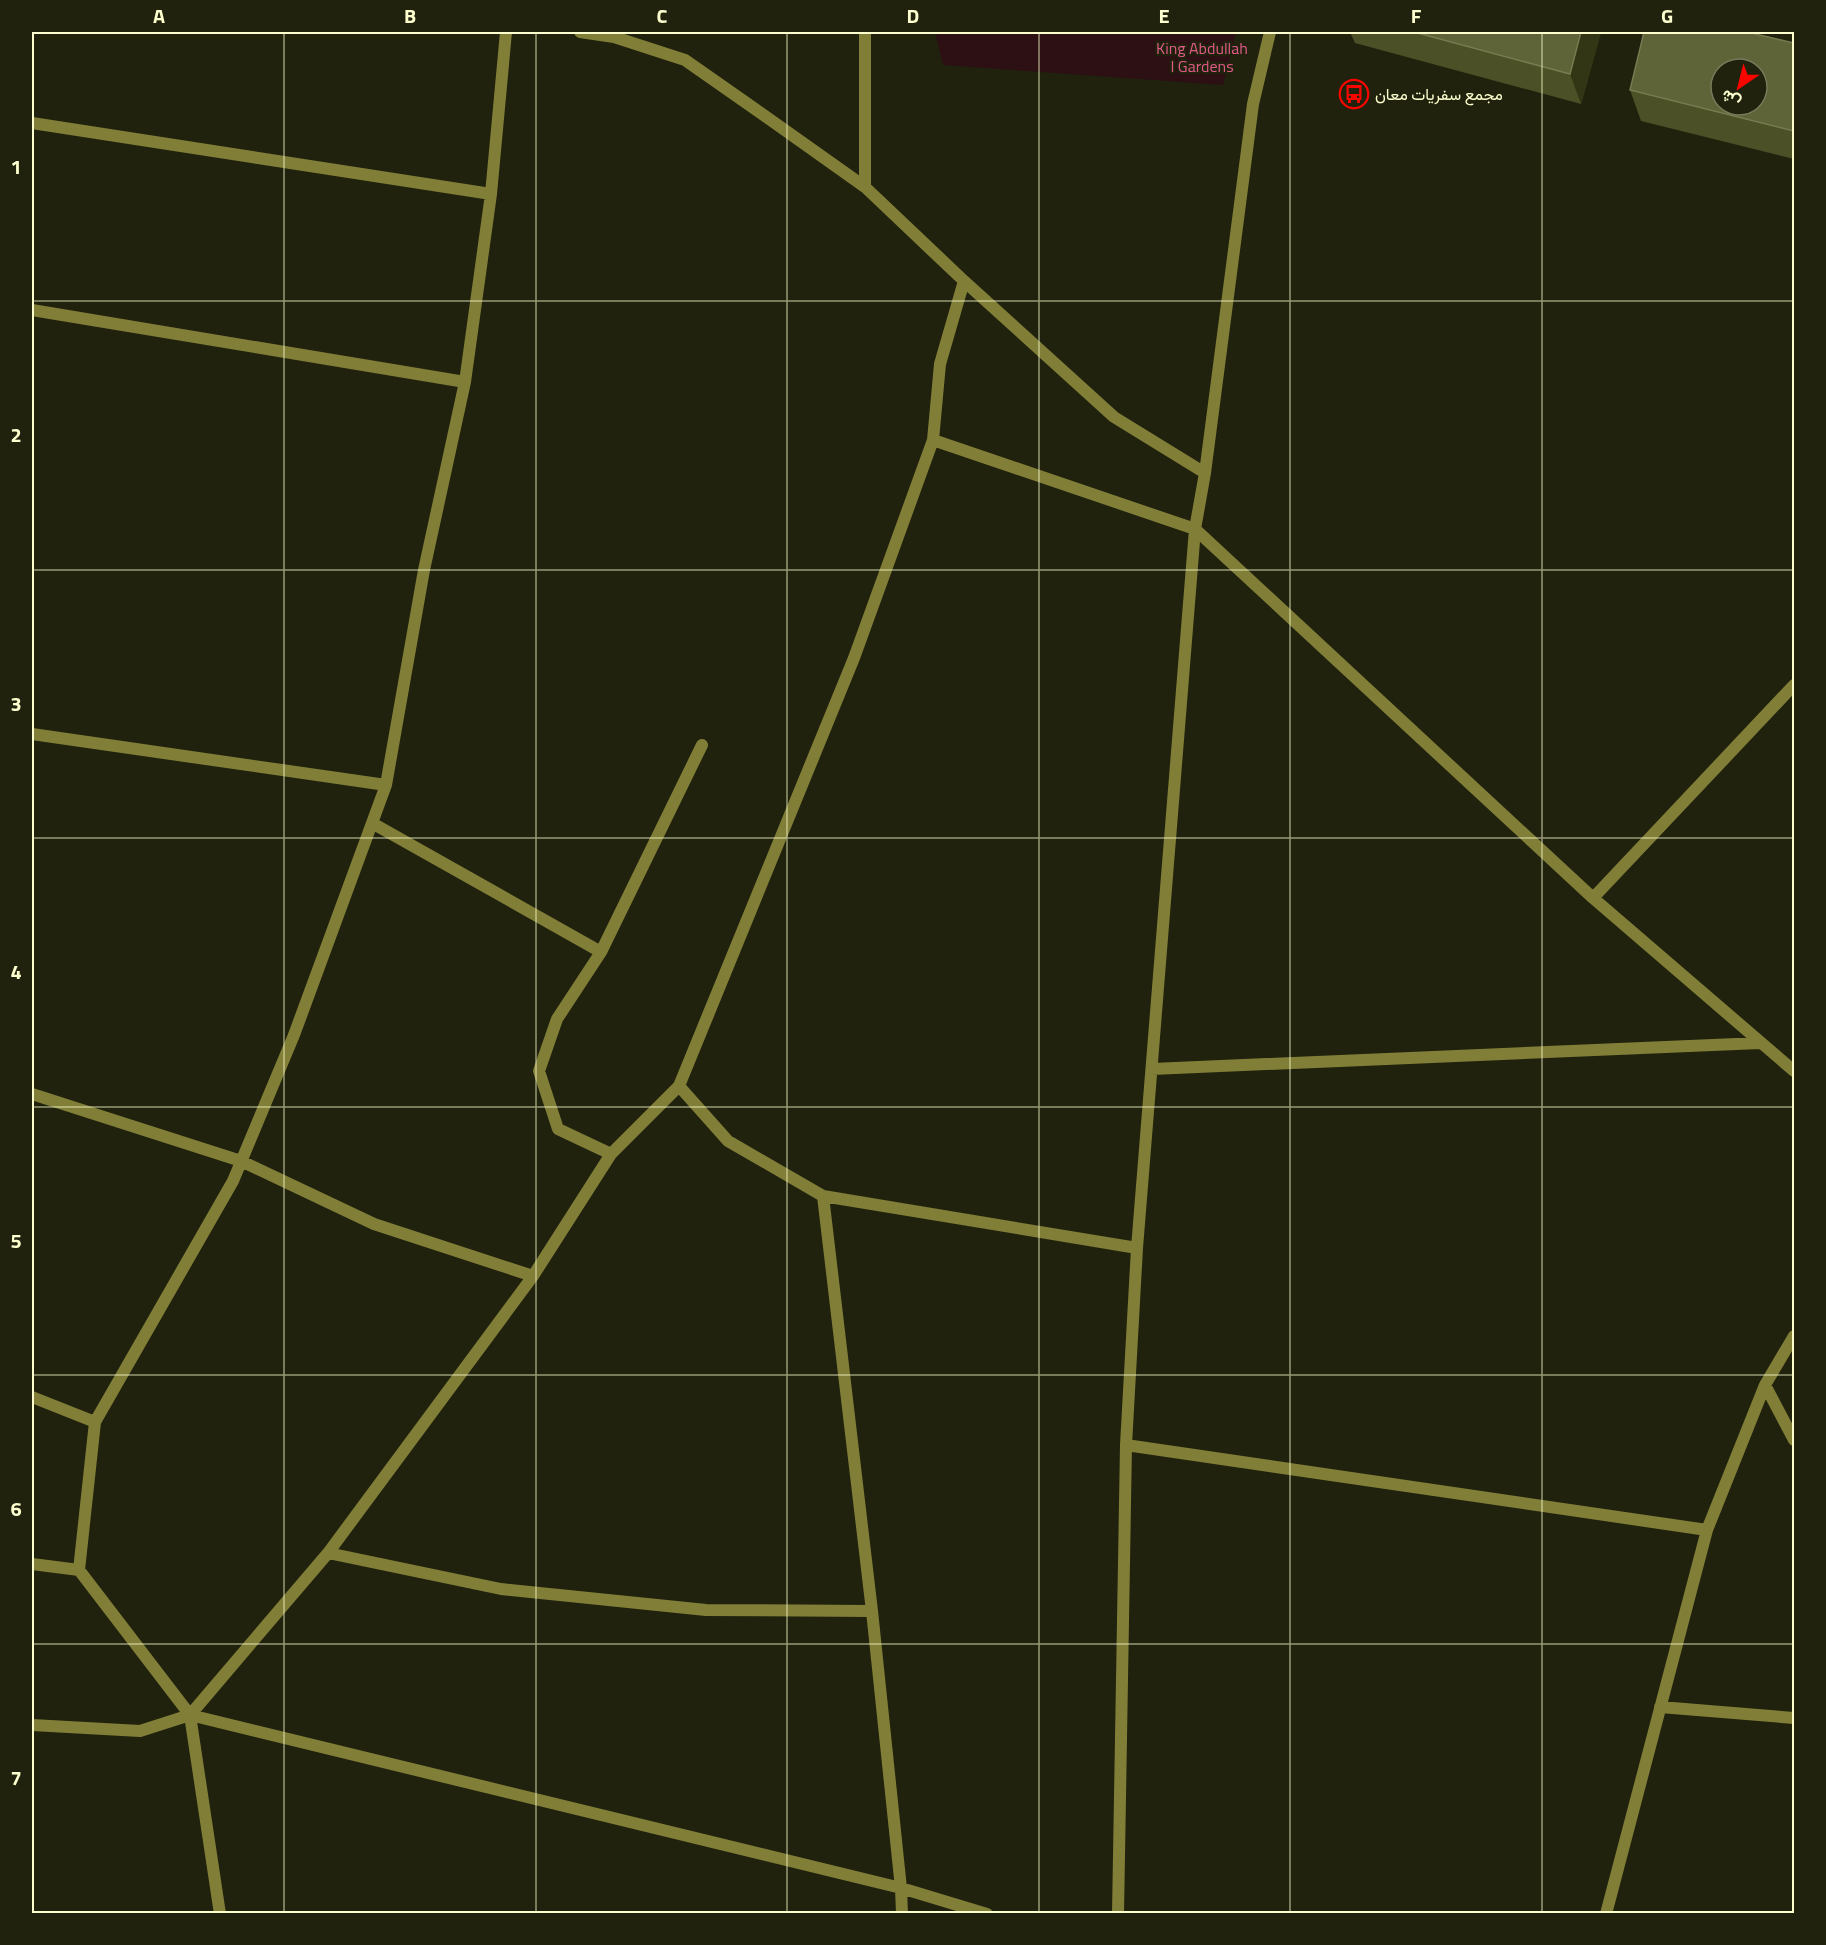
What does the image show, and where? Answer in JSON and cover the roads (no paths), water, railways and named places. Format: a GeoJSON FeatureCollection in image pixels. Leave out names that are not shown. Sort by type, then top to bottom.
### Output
{"type":"FeatureCollection","features":[{"type":"Feature","properties":{"kind":"street"},"geometry":{"type":"LineString","coordinates":[[220,1914],[190,1715],[79,1570],[94,1422],[233,1181],[294,1035],[386,785],[424,570],[465,382],[491,194],[506,32]]}},
{"type":"Feature","properties":{"kind":"street"},"geometry":{"type":"LineString","coordinates":[[580,32],[614,37],[685,60],[865,187],[964,281],[1114,417],[1205,473]]}},
{"type":"Feature","properties":{"kind":"street"},"geometry":{"type":"LineString","coordinates":[[865,32],[865,187]]}},
{"type":"Feature","properties":{"kind":"street"},"geometry":{"type":"LineString","coordinates":[[1118,1914],[1126,1445],[1137,1248],[1195,529],[1205,473],[1253,104],[1270,32]]}},
{"type":"Feature","properties":{"kind":"street"},"geometry":{"type":"LineString","coordinates":[[32,123],[491,194]]}},
{"type":"Feature","properties":{"kind":"street"},"geometry":{"type":"LineString","coordinates":[[190,1715],[328,1553],[533,1276],[611,1154],[680,1086],[854,658],[933,440],[940,364],[964,281]]}},
{"type":"Feature","properties":{"kind":"street"},"geometry":{"type":"LineString","coordinates":[[32,310],[465,382]]}},
{"type":"Feature","properties":{"kind":"street"},"geometry":{"type":"LineString","coordinates":[[933,440],[1195,529],[1593,898],[1794,1071]]}},
{"type":"Feature","properties":{"kind":"street"},"geometry":{"type":"LineString","coordinates":[[1593,898],[1794,685]]}},
{"type":"Feature","properties":{"kind":"street"},"geometry":{"type":"LineString","coordinates":[[32,734],[386,785]]}},
{"type":"Feature","properties":{"kind":"street"},"geometry":{"type":"LineString","coordinates":[[611,1154],[558,1129],[539,1071],[556,1019],[601,952],[702,745]]}},
{"type":"Feature","properties":{"kind":"street"},"geometry":{"type":"LineString","coordinates":[[372,823],[601,952]]}},
{"type":"Feature","properties":{"kind":"street"},"geometry":{"type":"LineString","coordinates":[[1152,1069],[1760,1043]]}},
{"type":"Feature","properties":{"kind":"street"},"geometry":{"type":"LineString","coordinates":[[680,1086],[728,1141],[823,1196],[1137,1248]]}},
{"type":"Feature","properties":{"kind":"street"},"geometry":{"type":"LineString","coordinates":[[32,1094],[242,1161],[374,1224],[533,1276]]}},
{"type":"Feature","properties":{"kind":"street"},"geometry":{"type":"LineString","coordinates":[[823,1196],[872,1611],[902,1914]]}},
{"type":"Feature","properties":{"kind":"street"},"geometry":{"type":"LineString","coordinates":[[1606,1914],[1707,1530],[1765,1385],[1794,1336]]}},
{"type":"Feature","properties":{"kind":"street"},"geometry":{"type":"LineString","coordinates":[[1765,1385],[1794,1440]]}},
{"type":"Feature","properties":{"kind":"street"},"geometry":{"type":"LineString","coordinates":[[32,1397],[94,1422]]}},
{"type":"Feature","properties":{"kind":"street"},"geometry":{"type":"LineString","coordinates":[[1126,1445],[1707,1530]]}},
{"type":"Feature","properties":{"kind":"street"},"geometry":{"type":"LineString","coordinates":[[328,1553],[501,1590],[706,1610],[872,1611]]}},
{"type":"Feature","properties":{"kind":"street"},"geometry":{"type":"LineString","coordinates":[[32,1564],[79,1570]]}},
{"type":"Feature","properties":{"kind":"street"},"geometry":{"type":"LineString","coordinates":[[1660,1707],[1794,1718]]}},
{"type":"Feature","properties":{"kind":"street"},"geometry":{"type":"LineString","coordinates":[[32,1725],[140,1731],[190,1715],[901,1888],[987,1914]]}},
{"type":"Feature","properties":{"kind":"place","name":"مجمع سفريات معان"},"geometry":{"type":"Point","coordinates":[1354,94]}},
{"type":"Feature","properties":{"kind":"park label","name":"King Abdullah I Gardens"},"geometry":{"type":"Point","coordinates":[1202,57]}}]}
